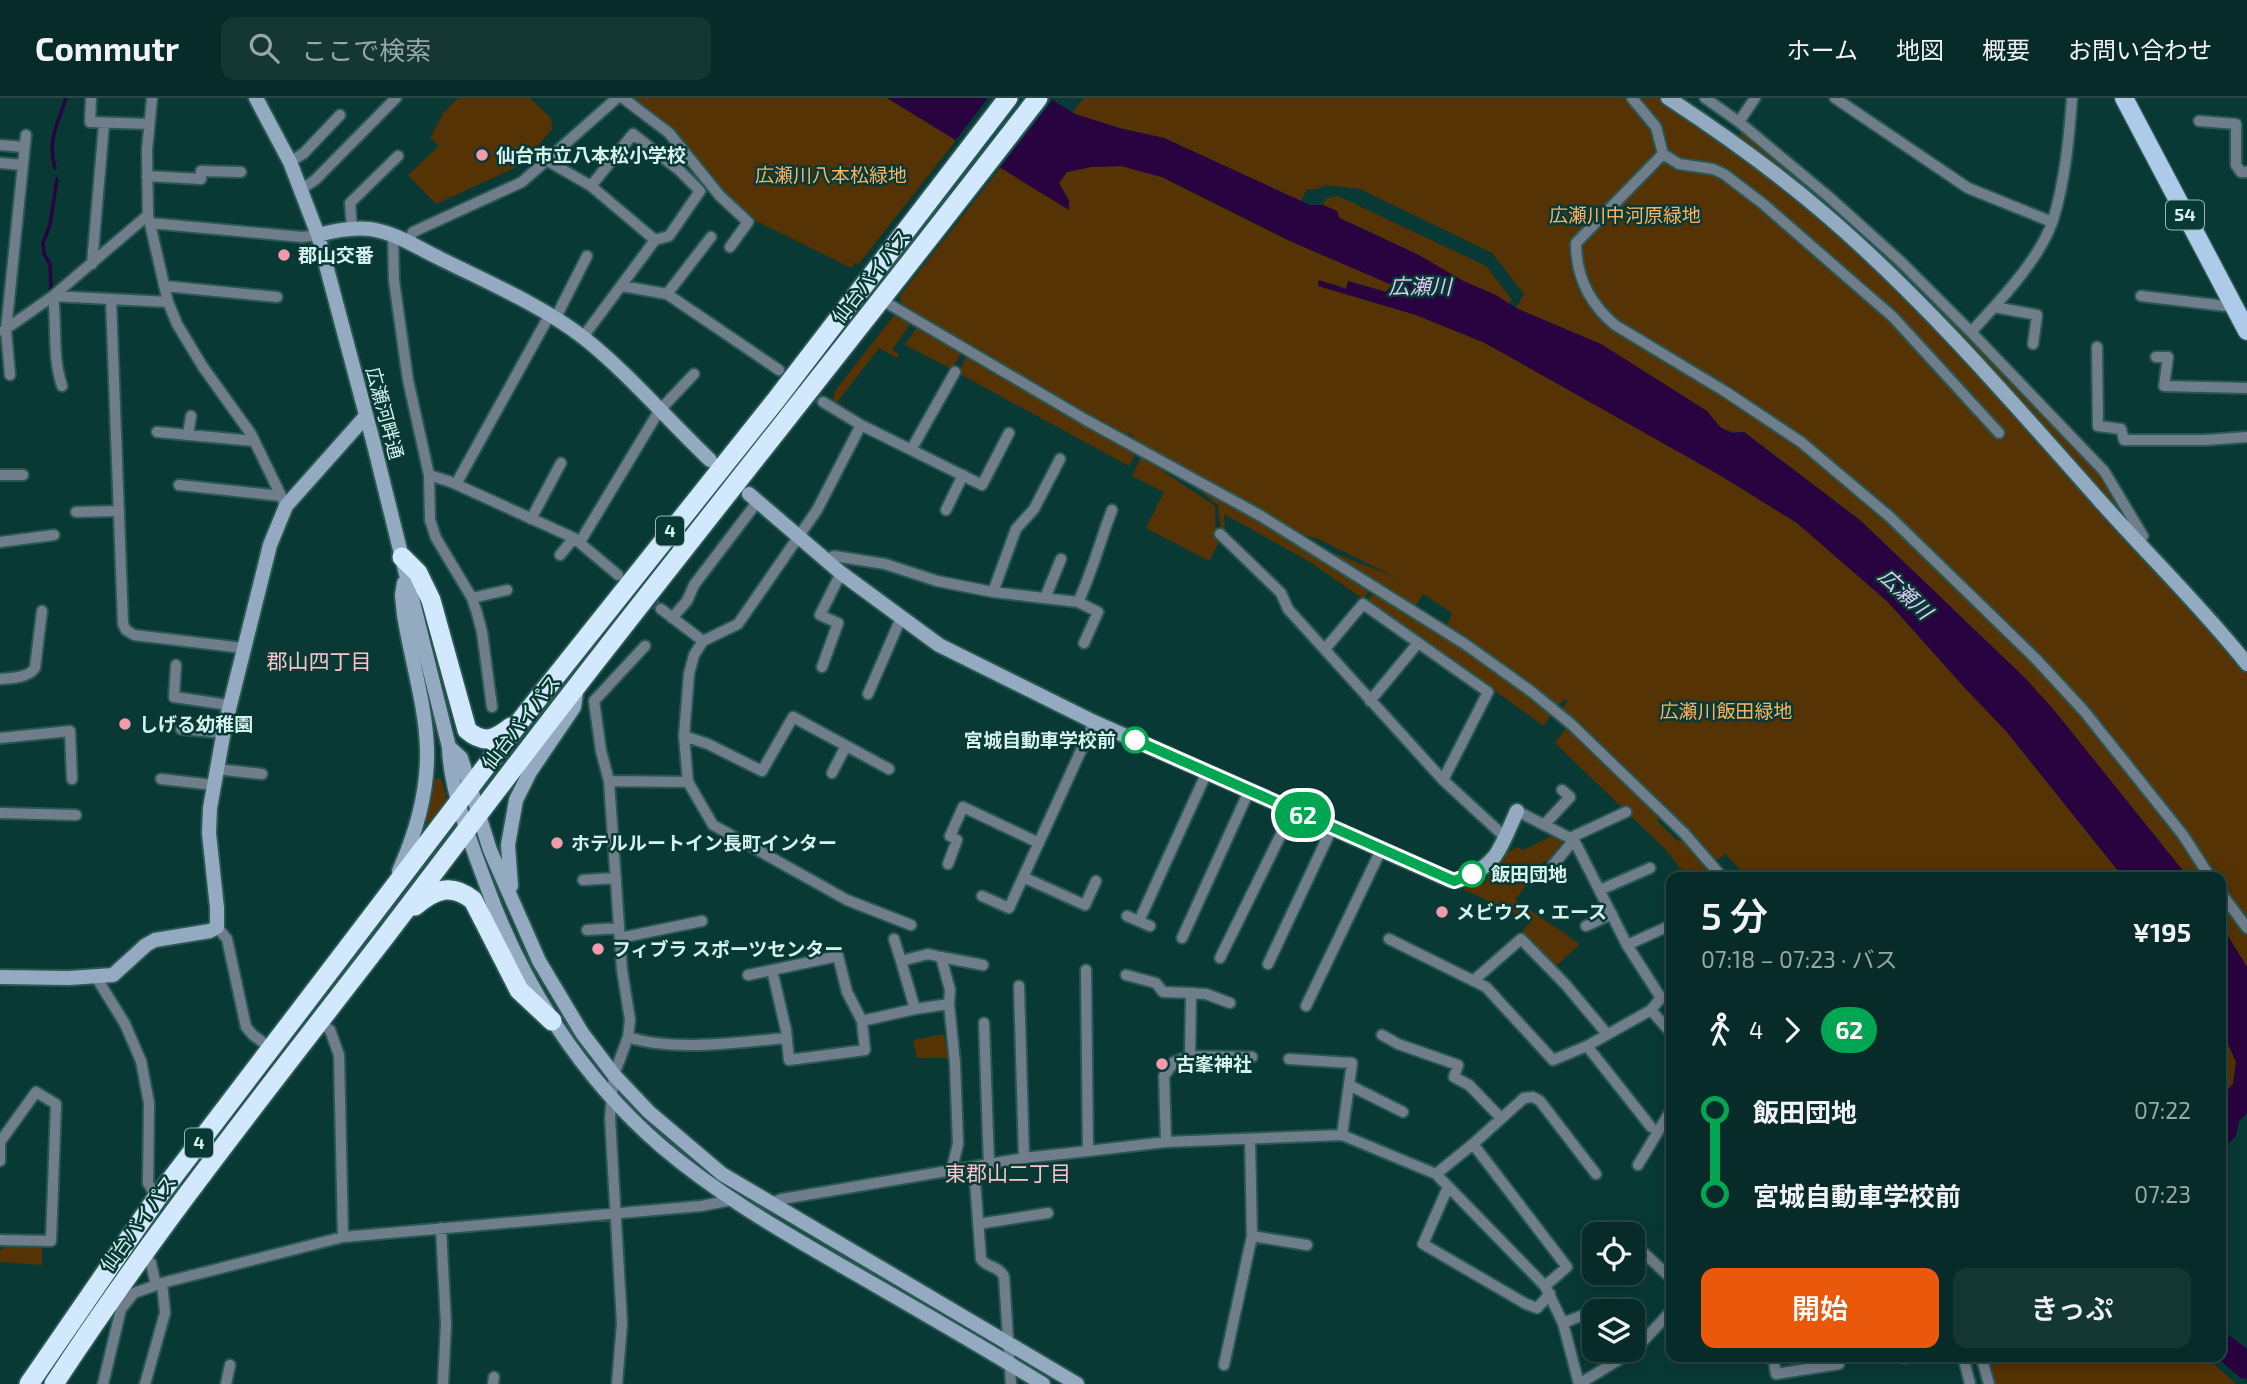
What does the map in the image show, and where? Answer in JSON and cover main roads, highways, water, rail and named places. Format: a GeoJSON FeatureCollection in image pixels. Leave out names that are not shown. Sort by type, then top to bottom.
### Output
{"type":"FeatureCollection","features":[{"type":"Feature","properties":{"kind":"highway","name":"仙台バイパス"},"geometry":{"type":"LineString","coordinates":[[29,1384],[157,1198],[525,715],[767,411],[1008,98]]}},
{"type":"Feature","properties":{"kind":"highway","name":"仙台バイパス"},"geometry":{"type":"LineString","coordinates":[[54,1384],[143,1255],[577,685],[886,295],[1038,98]]}},
{"type":"Feature","properties":{"kind":"highway"},"geometry":{"type":"LineString","coordinates":[[404,565],[418,573],[431,600],[467,730],[472,735],[492,740],[525,715]]}},
{"type":"Feature","properties":{"kind":"highway"},"geometry":{"type":"LineString","coordinates":[[396,922],[438,890],[454,889],[467,895],[481,912],[506,969],[519,990],[552,1021]]}},
{"type":"Feature","properties":{"kind":"main road","name":"54"},"geometry":{"type":"LineString","coordinates":[[2124,98],[2247,331]]}},
{"type":"Feature","properties":{"kind":"water","name":"広瀬川"},"geometry":{"type":"Polygon","coordinates":[[[887,98],[1049,98],[1075,114],[1164,138],[1310,205],[1323,205],[1337,211],[1339,218],[1419,255],[1516,308],[1601,344],[1707,411],[1721,428],[1732,433],[1744,432],[1861,521],[2026,679],[2184,872],[2119,872],[2006,731],[1888,602],[1797,523],[1723,477],[1485,343],[1416,315],[1318,286],[1319,280],[1346,289],[1348,281],[1386,292],[1392,285],[1292,242],[1162,177],[1121,166],[1091,167],[1067,172],[1059,183],[1069,201],[1069,210],[887,98]]]}},
{"type":"Feature","properties":{"kind":"water"},"geometry":{"type":"Polygon","coordinates":[[[2226,933],[2247,967],[2247,1113],[2239,1121],[2236,1136],[2226,1145],[2226,1092],[2233,1084],[2236,1062],[2226,1039],[2226,933]]]}},
{"type":"Feature","properties":{"kind":"water"},"geometry":{"type":"Polygon","coordinates":[[[2226,1333],[2247,1349],[2247,1379],[2241,1378],[2222,1362],[2226,1362],[2226,1333]]]}},
{"type":"Feature","properties":{"kind":"waterway"},"geometry":{"type":"LineString","coordinates":[[55,168],[53,140],[66,98]]}},
{"type":"Feature","properties":{"kind":"waterway"},"geometry":{"type":"LineString","coordinates":[[51,290],[50,264],[44,254],[43,243],[50,225],[57,179]]}},
{"type":"Feature","properties":{"kind":"tunnel"},"geometry":{"type":"LineString","coordinates":[[779,370],[823,402]]}},
{"type":"Feature","properties":{"kind":"tunnel"},"geometry":{"type":"LineString","coordinates":[[626,581],[661,609]]}},
{"type":"Feature","properties":{"kind":"place","name":"仙台市立八本松小学校"},"geometry":{"type":"Point","coordinates":[482,155]}},
{"type":"Feature","properties":{"kind":"place","name":"郡山交番"},"geometry":{"type":"Point","coordinates":[284,255]}},
{"type":"Feature","properties":{"kind":"place","name":"しげる幼稚園"},"geometry":{"type":"Point","coordinates":[125,724]}},
{"type":"Feature","properties":{"kind":"place","name":"宮城自動車学校前"},"geometry":{"type":"Point","coordinates":[1135,740]}},
{"type":"Feature","properties":{"kind":"place","name":"ホテルルートイン長町インター"},"geometry":{"type":"Point","coordinates":[557,843]}},
{"type":"Feature","properties":{"kind":"place","name":"飯田団地"},"geometry":{"type":"Point","coordinates":[1472,874]}},
{"type":"Feature","properties":{"kind":"place","name":"メビウス・エース"},"geometry":{"type":"Point","coordinates":[1442,912]}},
{"type":"Feature","properties":{"kind":"place","name":"フィブラ スポーツセンター"},"geometry":{"type":"Point","coordinates":[598,949]}},
{"type":"Feature","properties":{"kind":"place","name":"古峯神社"},"geometry":{"type":"Point","coordinates":[1162,1064]}},
{"type":"Feature","properties":{"kind":"district","name":"郡山四丁目"},"geometry":{"type":"Point","coordinates":[319,662]}},
{"type":"Feature","properties":{"kind":"district","name":"東郡山二丁目"},"geometry":{"type":"Point","coordinates":[1008,1174]}},
{"type":"Feature","properties":{"kind":"park label","name":"広瀬川八本松緑地"},"geometry":{"type":"Point","coordinates":[831,175]}},
{"type":"Feature","properties":{"kind":"park label","name":"広瀬川中河原緑地"},"geometry":{"type":"Point","coordinates":[1625,215]}},
{"type":"Feature","properties":{"kind":"park label","name":"広瀬川飯田緑地"},"geometry":{"type":"Point","coordinates":[1726,711]}}]}
